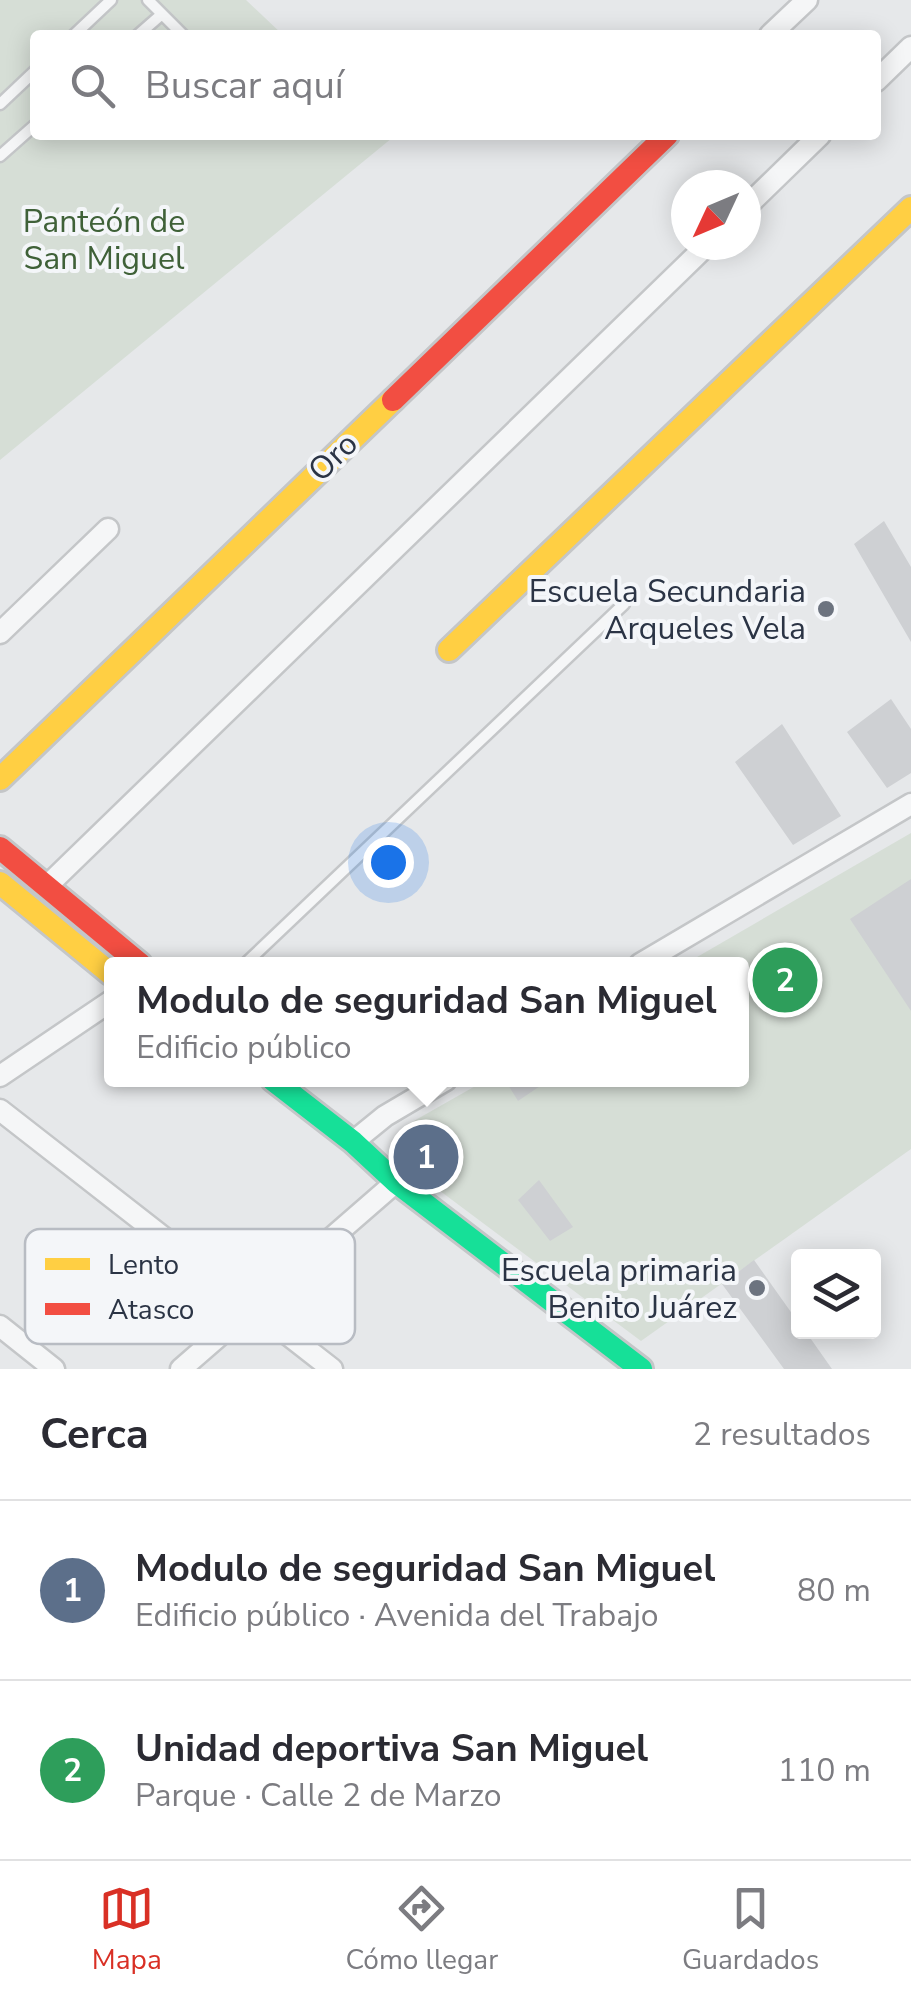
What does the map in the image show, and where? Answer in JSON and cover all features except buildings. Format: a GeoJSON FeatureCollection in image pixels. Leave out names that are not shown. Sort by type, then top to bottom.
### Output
{"type":"FeatureCollection","features":[{"type":"Feature","properties":{"kind":"street"},"geometry":{"type":"LineString","coordinates":[[775,30],[807,0]]}},
{"type":"Feature","properties":{"kind":"street"},"geometry":{"type":"LineString","coordinates":[[881,76],[911,47]]}},
{"type":"Feature","properties":{"kind":"street","name":"Oro"},"geometry":{"type":"LineString","coordinates":[[0,779],[662,140]]}},
{"type":"Feature","properties":{"kind":"street"},"geometry":{"type":"LineString","coordinates":[[761,192],[815,140]]}},
{"type":"Feature","properties":{"kind":"street"},"geometry":{"type":"LineString","coordinates":[[450,650],[911,208]]}},
{"type":"Feature","properties":{"kind":"street"},"geometry":{"type":"LineString","coordinates":[[46,886],[692,260]]}},
{"type":"Feature","properties":{"kind":"street"},"geometry":{"type":"LineString","coordinates":[[0,633],[108,530]]}},
{"type":"Feature","properties":{"kind":"street"},"geometry":{"type":"LineString","coordinates":[[652,957],[911,804]]}},
{"type":"Feature","properties":{"kind":"street"},"geometry":{"type":"LineString","coordinates":[[0,848],[132,957]]}},
{"type":"Feature","properties":{"kind":"street"},"geometry":{"type":"LineString","coordinates":[[0,883],[104,968]]}},
{"type":"Feature","properties":{"kind":"street"},"geometry":{"type":"LineString","coordinates":[[0,1076],[104,1006]]}},
{"type":"Feature","properties":{"kind":"street"},"geometry":{"type":"LineString","coordinates":[[282,1087],[353,1142],[396,1182],[641,1369]]}},
{"type":"Feature","properties":{"kind":"street"},"geometry":{"type":"LineString","coordinates":[[353,1142],[385,1116],[434,1087]]}},
{"type":"Feature","properties":{"kind":"street"},"geometry":{"type":"LineString","coordinates":[[0,1110],[152,1229]]}},
{"type":"Feature","properties":{"kind":"street"},"geometry":{"type":"LineString","coordinates":[[341,1229],[396,1182]]}},
{"type":"Feature","properties":{"kind":"street"},"geometry":{"type":"LineString","coordinates":[[0,1326],[54,1369]]}},
{"type":"Feature","properties":{"kind":"street"},"geometry":{"type":"LineString","coordinates":[[181,1369],[209,1344]]}},
{"type":"Feature","properties":{"kind":"street"},"geometry":{"type":"LineString","coordinates":[[299,1344],[332,1369]]}},
{"type":"Feature","properties":{"kind":"lane"},"geometry":{"type":"LineString","coordinates":[[79,30],[112,0]]}},
{"type":"Feature","properties":{"kind":"lane"},"geometry":{"type":"LineString","coordinates":[[148,0],[177,30]]}},
{"type":"Feature","properties":{"kind":"lane"},"geometry":{"type":"LineString","coordinates":[[144,30],[162,14]]}},
{"type":"Feature","properties":{"kind":"lane"},"geometry":{"type":"LineString","coordinates":[[0,104],[30,76]]}},
{"type":"Feature","properties":{"kind":"lane"},"geometry":{"type":"LineString","coordinates":[[0,156],[30,129]]}},
{"type":"Feature","properties":{"kind":"lane"},"geometry":{"type":"LineString","coordinates":[[252,957],[624,604]]}},
{"type":"Feature","properties":{"kind":"green space","name":"Panteón de San Miguel"},"geometry":{"type":"Polygon","coordinates":[[[0,0],[246,0],[278,30],[30,30],[30,140],[390,140],[0,460],[0,0]]]}},
{"type":"Feature","properties":{"kind":"green space"},"geometry":{"type":"Polygon","coordinates":[[[911,833],[911,1149],[641,1341],[412,1170],[398,1150],[405,1126],[474,1087],[749,1087],[749,957],[697,957],[911,833]]]}},
{"type":"Feature","properties":{"kind":"traffic: fast"},"geometry":{"type":"LineString","coordinates":[[282,1087],[353,1142],[396,1182],[641,1369]]}},
{"type":"Feature","properties":{"kind":"traffic: slow"},"geometry":{"type":"LineString","coordinates":[[449,650],[911,208]]}},
{"type":"Feature","properties":{"kind":"traffic: slow"},"geometry":{"type":"LineString","coordinates":[[0,779],[393,400]]}},
{"type":"Feature","properties":{"kind":"traffic: slow"},"geometry":{"type":"LineString","coordinates":[[0,883],[104,968]]}},
{"type":"Feature","properties":{"kind":"traffic: jam"},"geometry":{"type":"LineString","coordinates":[[393,400],[662,140]]}},
{"type":"Feature","properties":{"kind":"traffic: jam"},"geometry":{"type":"LineString","coordinates":[[0,848],[132,957]]}},
{"type":"Feature","properties":{"kind":"place","name":"Escuela Secundaria Arqueles Vela"},"geometry":{"type":"Point","coordinates":[826,609]}},
{"type":"Feature","properties":{"kind":"place","name":"Unidad deportiva San Miguel"},"geometry":{"type":"Point","coordinates":[785,980]}},
{"type":"Feature","properties":{"kind":"place","name":"Modulo de seguridad San Miguel"},"geometry":{"type":"Point","coordinates":[426,1157]}},
{"type":"Feature","properties":{"kind":"place","name":"Escuela primaria Benito Juárez"},"geometry":{"type":"Point","coordinates":[757,1288]}}]}
